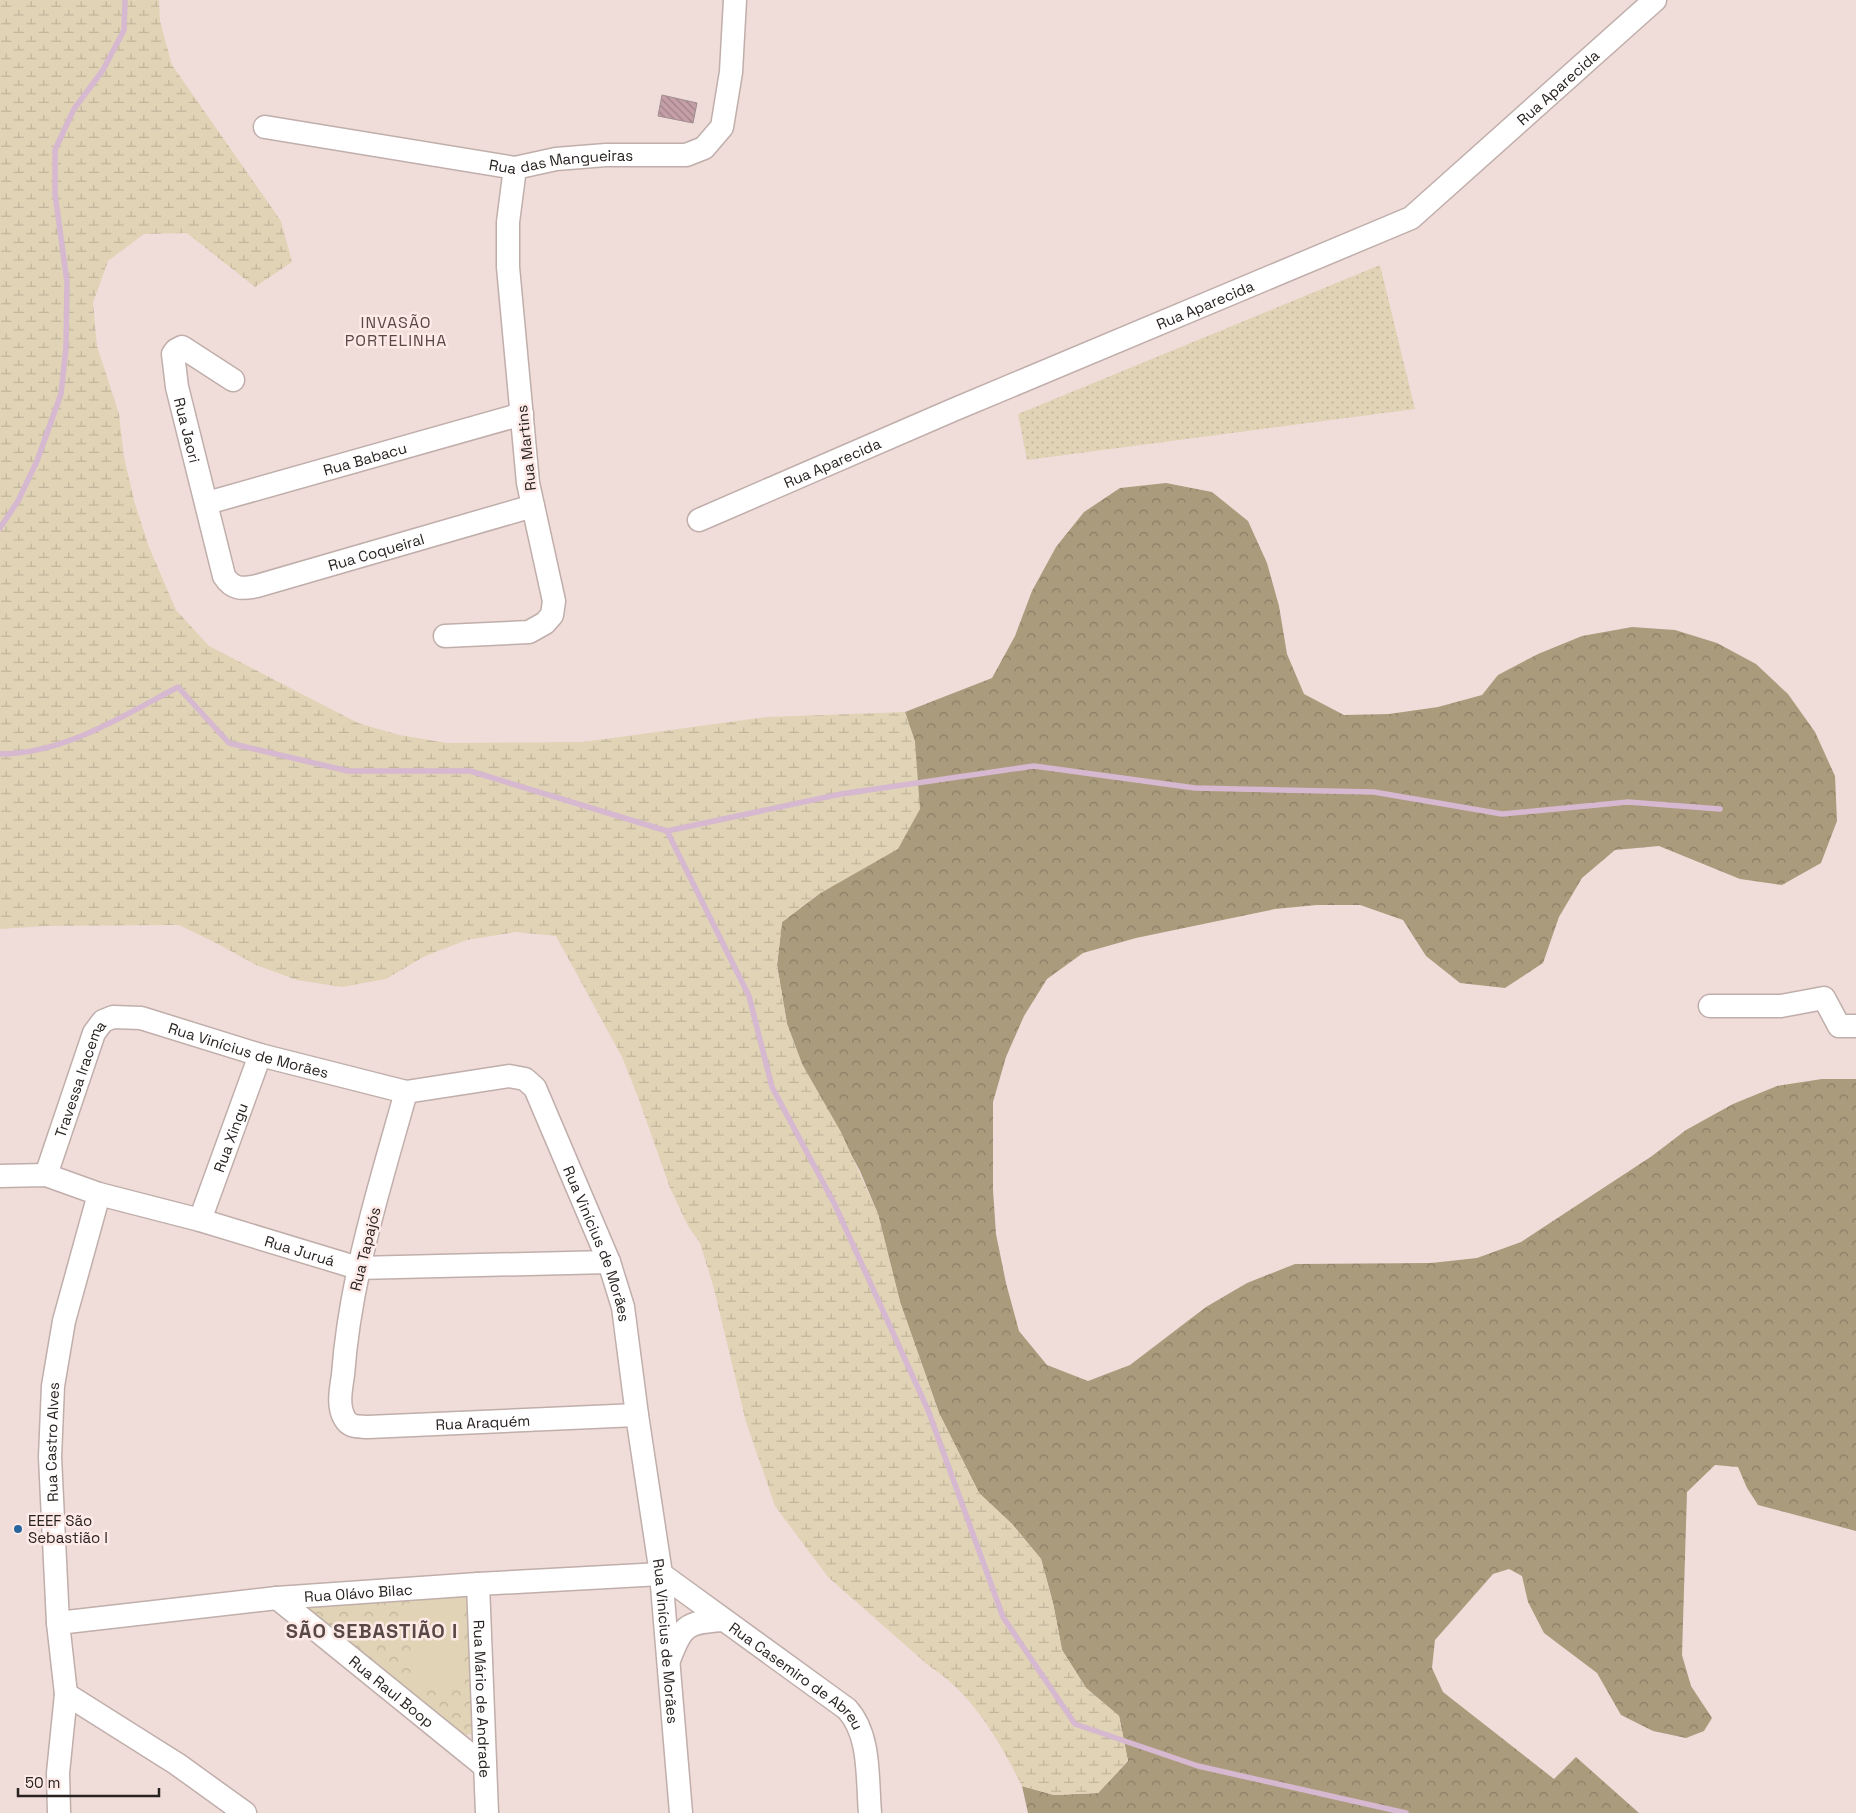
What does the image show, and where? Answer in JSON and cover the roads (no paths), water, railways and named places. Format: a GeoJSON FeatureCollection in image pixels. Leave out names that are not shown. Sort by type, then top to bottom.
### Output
{"type":"FeatureCollection","features":[{"type":"Feature","properties":{"kind":"street","name":"Rua das Mangueiras"},"geometry":{"type":"LineString","coordinates":[[265,127],[515,168],[556,159],[606,155],[686,155],[704,148],[722,128],[731,72],[735,0]]}},
{"type":"Feature","properties":{"kind":"street","name":"Rua Aparecida"},"geometry":{"type":"LineString","coordinates":[[699,520],[1411,218],[1655,0]]}},
{"type":"Feature","properties":{"kind":"street","name":"Rua Martins"},"geometry":{"type":"LineString","coordinates":[[446,636],[529,632],[545,623],[552,615],[554,601],[528,483],[508,267],[508,222],[515,168]]}},
{"type":"Feature","properties":{"kind":"street","name":"Rua Jaori"},"geometry":{"type":"LineString","coordinates":[[224,576],[177,387],[173,354],[182,347],[233,380]]}},
{"type":"Feature","properties":{"kind":"street","name":"Rua Babacu"},"geometry":{"type":"LineString","coordinates":[[207,503],[522,414]]}},
{"type":"Feature","properties":{"kind":"street","name":"Rua Coqueiral"},"geometry":{"type":"LineString","coordinates":[[224,576],[230,585],[241,589],[257,586],[533,506]]}},
{"type":"Feature","properties":{"kind":"street"},"geometry":{"type":"LineString","coordinates":[[1710,1006],[1781,1006],[1824,998],[1840,1026],[1856,1026]]}},
{"type":"Feature","properties":{"kind":"street","name":"Travessa Iracema"},"geometry":{"type":"LineString","coordinates":[[46,1175],[94,1033],[103,1021],[113,1017],[141,1018]]}},
{"type":"Feature","properties":{"kind":"street","name":"Rua Vinícius de Morães"},"geometry":{"type":"LineString","coordinates":[[141,1018],[260,1054],[406,1092],[509,1076],[525,1079],[535,1088],[610,1262],[623,1307],[661,1574],[680,1813]]}},
{"type":"Feature","properties":{"kind":"street","name":"Rua Xingu"},"geometry":{"type":"LineString","coordinates":[[200,1220],[260,1054]]}},
{"type":"Feature","properties":{"kind":"street","name":"Rua Tapajós"},"geometry":{"type":"LineString","coordinates":[[340,1408],[346,1335],[358,1268],[406,1092]]}},
{"type":"Feature","properties":{"kind":"street","name":"Rua Juruá"},"geometry":{"type":"LineString","coordinates":[[0,1176],[46,1175],[99,1194],[200,1220],[358,1268],[610,1262]]}},
{"type":"Feature","properties":{"kind":"street","name":"Rua Castro Alves"},"geometry":{"type":"LineString","coordinates":[[59,1813],[58,1773],[66,1694],[58,1623],[50,1457],[53,1386],[64,1321],[99,1194]]}},
{"type":"Feature","properties":{"kind":"street","name":"Rua Araquém"},"geometry":{"type":"LineString","coordinates":[[340,1408],[345,1421],[351,1426],[368,1427],[637,1415]]}},
{"type":"Feature","properties":{"kind":"street","name":"Rua Olávo Bilac"},"geometry":{"type":"LineString","coordinates":[[58,1623],[277,1598],[661,1574]]}},
{"type":"Feature","properties":{"kind":"street","name":"Rua Casemiro de Abreu"},"geometry":{"type":"LineString","coordinates":[[661,1574],[847,1709],[856,1719],[861,1730],[865,1754],[870,1813]]}},
{"type":"Feature","properties":{"kind":"street","name":"Rua Mário de Andrade"},"geometry":{"type":"LineString","coordinates":[[478,1584],[483,1765],[487,1813]]}},
{"type":"Feature","properties":{"kind":"street","name":"Rua Raul Boop"},"geometry":{"type":"LineString","coordinates":[[277,1598],[483,1765]]}},
{"type":"Feature","properties":{"kind":"street"},"geometry":{"type":"LineString","coordinates":[[668,1662],[679,1634],[687,1627],[696,1622],[722,1620]]}},
{"type":"Feature","properties":{"kind":"street"},"geometry":{"type":"LineString","coordinates":[[66,1694],[177,1764],[245,1813]]}},
{"type":"Feature","properties":{"kind":"waterway"},"geometry":{"type":"LineString","coordinates":[[0,528],[18,501],[37,461],[61,394],[66,348],[67,282],[55,194],[55,150],[74,109],[103,70],[124,30],[125,0]]}},
{"type":"Feature","properties":{"kind":"waterway"},"geometry":{"type":"LineString","coordinates":[[0,754],[47,748],[70,740],[114,721],[178,687],[229,743],[348,771],[470,771],[667,831],[841,794],[1034,766],[1195,788],[1374,792],[1502,814],[1628,802],[1720,809]]}},
{"type":"Feature","properties":{"kind":"waterway"},"geometry":{"type":"LineString","coordinates":[[667,831],[749,996],[772,1087],[834,1203],[928,1410],[1003,1617],[1075,1724],[1198,1766],[1406,1813]]}},
{"type":"Feature","properties":{"kind":"place","name":"EEEF São Sebastião I"},"geometry":{"type":"Point","coordinates":[18,1529]}},
{"type":"Feature","properties":{"kind":"district","name":"INVASÃO PORTELINHA"},"geometry":{"type":"Point","coordinates":[396,331]}},
{"type":"Feature","properties":{"kind":"district","name":"SÃO SEBASTIÃO I"},"geometry":{"type":"Point","coordinates":[372,1631]}}]}
